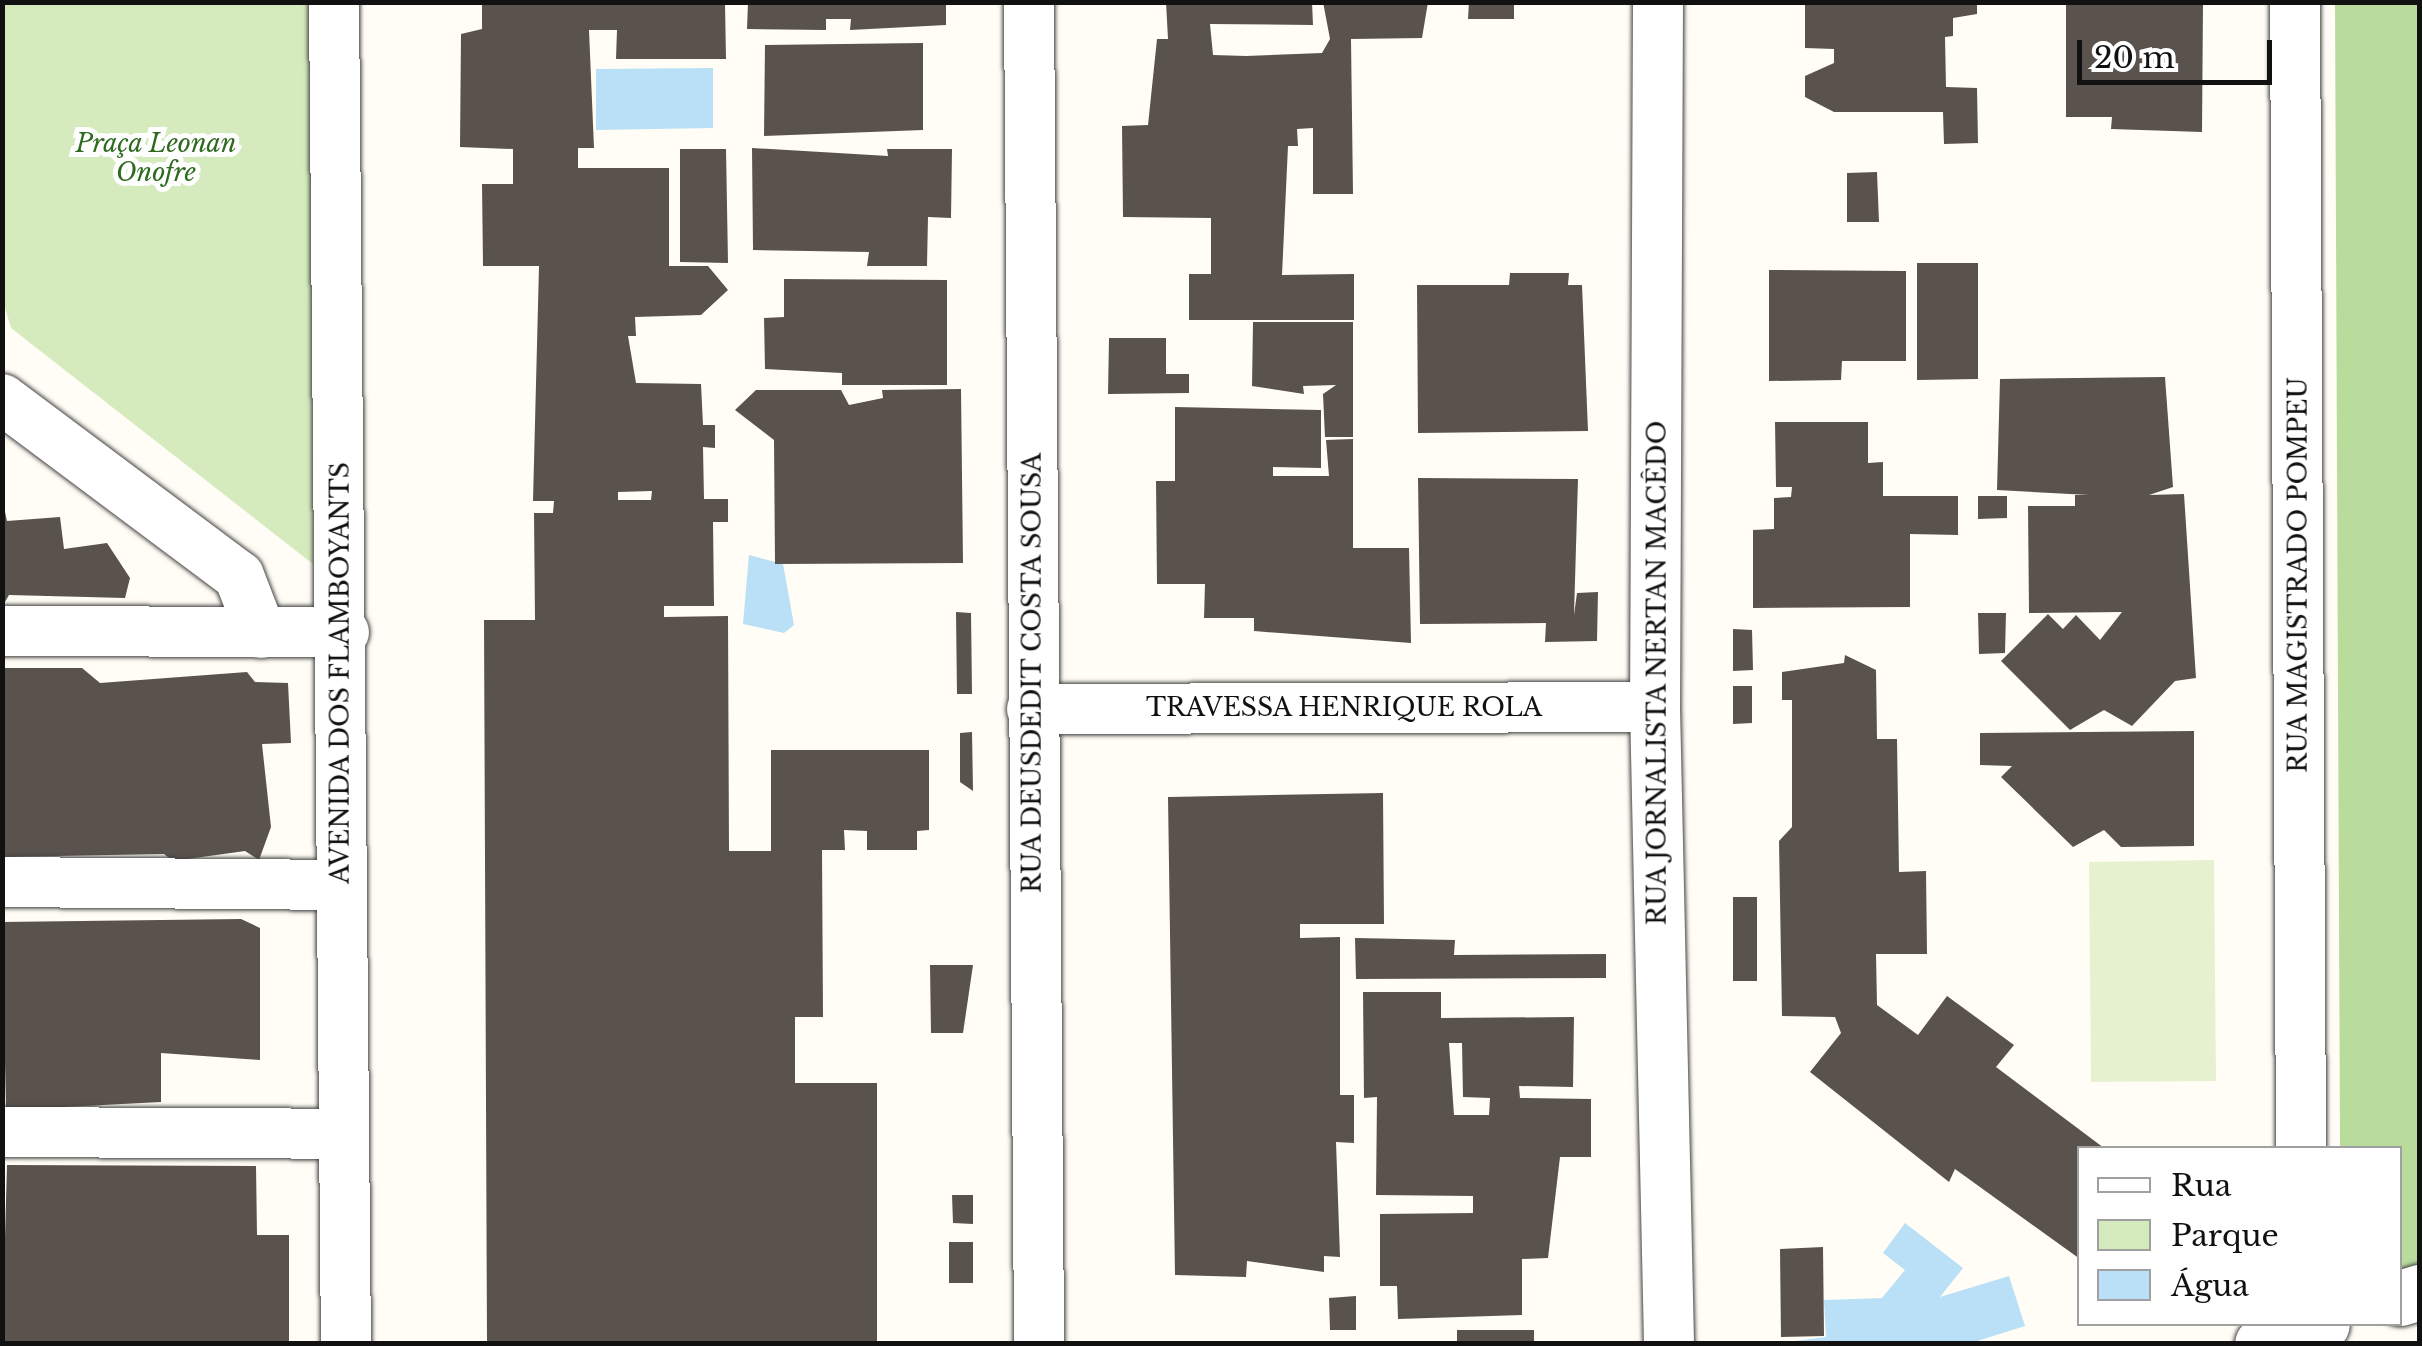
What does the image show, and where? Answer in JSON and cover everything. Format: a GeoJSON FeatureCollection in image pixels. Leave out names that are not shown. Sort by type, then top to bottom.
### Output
{"type":"FeatureCollection","features":[{"type":"Feature","properties":{"kind":"street","name":"AVENIDA DOS FLAMBOYANTS"},"geometry":{"type":"LineString","coordinates":[[334,2],[344,632],[341,1134],[346,1344]]}},
{"type":"Feature","properties":{"kind":"street","name":"RUA DEUSDEDIT COSTA SOUSA"},"geometry":{"type":"LineString","coordinates":[[1029,2],[1039,1344]]}},
{"type":"Feature","properties":{"kind":"street","name":"RUA JORNALISTA NERTAN MACÊDO"},"geometry":{"type":"LineString","coordinates":[[1658,2],[1655,707],[1668,1344]]}},
{"type":"Feature","properties":{"kind":"street","name":"RUA MAGISTRADO POMPEU"},"geometry":{"type":"LineString","coordinates":[[2295,2],[2301,1146]]}},
{"type":"Feature","properties":{"kind":"street"},"geometry":{"type":"LineString","coordinates":[[2,399],[239,576],[261,633]]}},
{"type":"Feature","properties":{"kind":"street"},"geometry":{"type":"LineString","coordinates":[[2,631],[344,632]]}},
{"type":"Feature","properties":{"kind":"street","name":"TRAVESSA HENRIQUE ROLA"},"geometry":{"type":"LineString","coordinates":[[1032,709],[1655,707]]}},
{"type":"Feature","properties":{"kind":"street"},"geometry":{"type":"LineString","coordinates":[[2,882],[342,885]]}},
{"type":"Feature","properties":{"kind":"street"},"geometry":{"type":"LineString","coordinates":[[2,1132],[341,1134]]}},
{"type":"Feature","properties":{"kind":"green space","name":"Praça Leonan Onofre"},"geometry":{"type":"Polygon","coordinates":[[[2,3],[310,3],[313,564],[11,328],[2,298],[2,3]]]}},
{"type":"Feature","properties":{"kind":"green space"},"geometry":{"type":"Polygon","coordinates":[[[2335,3],[2419,3],[2420,1267],[2402,1272],[2402,1146],[2340,1146],[2335,3]]]}},
{"type":"Feature","properties":{"kind":"green space"},"geometry":{"type":"Polygon","coordinates":[[[2214,860],[2216,1081],[2091,1082],[2089,862],[2214,860]]]}},
{"type":"Feature","properties":{"kind":"water"},"geometry":{"type":"Polygon","coordinates":[[[713,68],[713,128],[596,130],[596,69],[713,68]]]}},
{"type":"Feature","properties":{"kind":"water"},"geometry":{"type":"Polygon","coordinates":[[[749,555],[783,564],[794,625],[784,633],[743,624],[749,555]]]}},
{"type":"Feature","properties":{"kind":"water"},"geometry":{"type":"Polygon","coordinates":[[[1905,1223],[1963,1268],[1940,1297],[2009,1276],[2025,1326],[1971,1343],[1781,1343],[1826,1337],[1824,1300],[1882,1298],[1905,1270],[1883,1253],[1905,1223]]]}},
{"type":"Feature","properties":{"kind":"building"},"geometry":{"type":"Polygon","coordinates":[[[482,2],[725,2],[726,59],[616,59],[617,30],[589,30],[594,148],[578,148],[578,168],[669,168],[669,266],[708,266],[728,290],[701,315],[635,317],[636,336],[628,336],[636,383],[701,384],[703,425],[715,425],[715,448],[703,447],[704,499],[728,499],[728,522],[713,522],[714,606],[664,606],[664,617],[728,616],[729,851],[771,851],[771,750],[929,750],[929,830],[917,831],[917,850],[867,850],[867,831],[844,830],[845,850],[822,850],[823,1017],[795,1017],[795,1083],[877,1083],[877,1344],[487,1344],[484,620],[535,620],[534,513],[553,513],[554,501],[533,501],[539,266],[483,266],[482,184],[513,184],[513,149],[460,147],[461,34],[482,29],[482,2]],[[652,491],[618,492],[618,500],[651,500],[652,491]]]}},
{"type":"Feature","properties":{"kind":"building"},"geometry":{"type":"Polygon","coordinates":[[[748,2],[946,2],[946,25],[850,30],[851,19],[826,19],[826,30],[747,29],[748,2]]]}},
{"type":"Feature","properties":{"kind":"building"},"geometry":{"type":"Polygon","coordinates":[[[1166,2],[1312,2],[1313,25],[1210,24],[1213,55],[1246,56],[1322,53],[1330,39],[1323,2],[1428,2],[1422,38],[1351,39],[1353,194],[1313,194],[1313,128],[1297,129],[1298,146],[1288,146],[1282,275],[1354,274],[1354,320],[1189,320],[1189,274],[1211,274],[1211,218],[1123,217],[1122,126],[1148,125],[1157,39],[1168,39],[1166,2]]]}},
{"type":"Feature","properties":{"kind":"building"},"geometry":{"type":"Polygon","coordinates":[[[1469,2],[1514,2],[1514,19],[1468,19],[1469,2]]]}},
{"type":"Feature","properties":{"kind":"building"},"geometry":{"type":"Polygon","coordinates":[[[1805,2],[1977,2],[1977,14],[1953,18],[1953,36],[1945,37],[1946,87],[1977,88],[1978,143],[1944,144],[1943,112],[1834,112],[1805,97],[1805,76],[1834,63],[1834,49],[1805,48],[1805,2]]]}},
{"type":"Feature","properties":{"kind":"building"},"geometry":{"type":"Polygon","coordinates":[[[2066,3],[2203,3],[2202,132],[2111,129],[2112,117],[2066,117],[2066,3]]]}},
{"type":"Feature","properties":{"kind":"building"},"geometry":{"type":"Polygon","coordinates":[[[923,43],[923,130],[764,136],[765,45],[923,43]]]}},
{"type":"Feature","properties":{"kind":"building"},"geometry":{"type":"Polygon","coordinates":[[[752,148],[888,156],[887,149],[952,149],[951,218],[928,217],[927,266],[867,266],[869,252],[753,250],[752,148]]]}},
{"type":"Feature","properties":{"kind":"building"},"geometry":{"type":"Polygon","coordinates":[[[680,149],[726,149],[728,263],[680,262],[680,149]]]}},
{"type":"Feature","properties":{"kind":"building"},"geometry":{"type":"Polygon","coordinates":[[[1877,172],[1879,222],[1847,222],[1847,173],[1877,172]]]}},
{"type":"Feature","properties":{"kind":"building"},"geometry":{"type":"Polygon","coordinates":[[[1917,263],[1978,263],[1978,379],[1917,380],[1917,263]]]}},
{"type":"Feature","properties":{"kind":"building"},"geometry":{"type":"Polygon","coordinates":[[[1769,270],[1906,271],[1906,361],[1842,361],[1841,380],[1769,381],[1769,270]]]}},
{"type":"Feature","properties":{"kind":"building"},"geometry":{"type":"Polygon","coordinates":[[[1510,273],[1569,273],[1568,285],[1582,285],[1588,431],[1418,433],[1417,285],[1509,285],[1510,273]]]}},
{"type":"Feature","properties":{"kind":"building"},"geometry":{"type":"Polygon","coordinates":[[[784,279],[947,280],[947,385],[842,385],[842,373],[765,369],[764,318],[784,317],[784,279]]]}},
{"type":"Feature","properties":{"kind":"building"},"geometry":{"type":"Polygon","coordinates":[[[1253,322],[1353,322],[1353,437],[1325,437],[1323,394],[1336,385],[1303,386],[1304,394],[1252,386],[1253,322]]]}},
{"type":"Feature","properties":{"kind":"building"},"geometry":{"type":"Polygon","coordinates":[[[1109,338],[1166,338],[1166,374],[1189,374],[1189,393],[1108,394],[1109,338]]]}},
{"type":"Feature","properties":{"kind":"building"},"geometry":{"type":"Polygon","coordinates":[[[2165,377],[2173,487],[2149,495],[2184,494],[2196,678],[2175,681],[2132,726],[2104,710],[2070,730],[2001,661],[2048,614],[2063,629],[2076,615],[2100,640],[2122,612],[2029,613],[2028,506],[2075,506],[2075,495],[2089,495],[1997,490],[2000,379],[2165,377]]]}},
{"type":"Feature","properties":{"kind":"building"},"geometry":{"type":"Polygon","coordinates":[[[961,389],[963,563],[775,564],[774,440],[735,410],[756,390],[841,390],[849,405],[883,398],[882,390],[961,389]]]}},
{"type":"Feature","properties":{"kind":"building"},"geometry":{"type":"Polygon","coordinates":[[[1175,407],[1321,410],[1321,468],[1273,467],[1273,476],[1329,476],[1326,440],[1353,439],[1353,548],[1409,548],[1411,643],[1254,631],[1254,618],[1204,618],[1205,584],[1157,584],[1156,481],[1175,481],[1175,407]]]}},
{"type":"Feature","properties":{"kind":"building"},"geometry":{"type":"Polygon","coordinates":[[[1775,422],[1868,422],[1868,463],[1883,462],[1883,496],[1958,496],[1958,535],[1910,534],[1910,607],[1753,608],[1753,530],[1774,529],[1774,498],[1791,497],[1792,487],[1776,487],[1775,422]]]}},
{"type":"Feature","properties":{"kind":"building"},"geometry":{"type":"Polygon","coordinates":[[[1418,478],[1578,479],[1574,615],[1577,593],[1598,592],[1597,641],[1545,642],[1546,623],[1420,624],[1418,478]]]}},
{"type":"Feature","properties":{"kind":"building"},"geometry":{"type":"Polygon","coordinates":[[[1978,496],[2007,496],[2007,518],[1978,519],[1978,496]]]}},
{"type":"Feature","properties":{"kind":"building"},"geometry":{"type":"Polygon","coordinates":[[[2,498],[7,521],[60,517],[64,549],[107,543],[130,578],[125,598],[9,595],[2,607],[2,498]]]}},
{"type":"Feature","properties":{"kind":"building"},"geometry":{"type":"Polygon","coordinates":[[[956,612],[971,613],[972,694],[957,694],[956,612]]]}},
{"type":"Feature","properties":{"kind":"building"},"geometry":{"type":"Polygon","coordinates":[[[1978,613],[2006,613],[2005,653],[1979,654],[1978,613]]]}},
{"type":"Feature","properties":{"kind":"building"},"geometry":{"type":"Polygon","coordinates":[[[1733,629],[1752,630],[1753,670],[1733,671],[1733,629]]]}},
{"type":"Feature","properties":{"kind":"building"},"geometry":{"type":"Polygon","coordinates":[[[1845,655],[1876,670],[1877,739],[1897,739],[1899,872],[1926,871],[1927,954],[1876,954],[1877,1005],[1918,1035],[1947,996],[2014,1045],[1996,1067],[2101,1146],[2077,1146],[2077,1257],[1955,1169],[1949,1182],[1810,1072],[1841,1033],[1835,1017],[1782,1016],[1779,841],[1792,827],[1792,700],[1782,700],[1782,672],[1844,663],[1845,655]]]}},
{"type":"Feature","properties":{"kind":"building"},"geometry":{"type":"Polygon","coordinates":[[[4,668],[82,668],[100,683],[247,672],[255,682],[288,683],[291,743],[262,744],[271,827],[259,860],[245,851],[173,861],[164,854],[2,857],[4,668]]]}},
{"type":"Feature","properties":{"kind":"building"},"geometry":{"type":"Polygon","coordinates":[[[1733,686],[1752,686],[1752,723],[1733,724],[1733,686]]]}},
{"type":"Feature","properties":{"kind":"building"},"geometry":{"type":"Polygon","coordinates":[[[2194,731],[2194,846],[2121,847],[2104,830],[2073,847],[2001,777],[2012,766],[1980,765],[1980,733],[2194,731]]]}},
{"type":"Feature","properties":{"kind":"building"},"geometry":{"type":"Polygon","coordinates":[[[972,732],[973,791],[960,782],[960,733],[972,732]]]}},
{"type":"Feature","properties":{"kind":"building"},"geometry":{"type":"Polygon","coordinates":[[[1383,793],[1384,924],[1300,924],[1300,938],[1340,937],[1340,1095],[1354,1095],[1354,1143],[1336,1142],[1340,1257],[1324,1256],[1324,1272],[1247,1261],[1246,1277],[1175,1275],[1168,797],[1383,793]]]}},
{"type":"Feature","properties":{"kind":"building"},"geometry":{"type":"Polygon","coordinates":[[[1733,897],[1757,897],[1757,981],[1733,981],[1733,897]]]}},
{"type":"Feature","properties":{"kind":"building"},"geometry":{"type":"Polygon","coordinates":[[[241,919],[260,928],[260,1060],[161,1053],[161,1102],[6,1110],[2,922],[241,919]]]}},
{"type":"Feature","properties":{"kind":"building"},"geometry":{"type":"Polygon","coordinates":[[[1355,938],[1455,940],[1454,955],[1606,954],[1606,978],[1356,979],[1355,938]]]}},
{"type":"Feature","properties":{"kind":"building"},"geometry":{"type":"Polygon","coordinates":[[[930,965],[973,965],[963,1033],[931,1033],[930,965]]]}},
{"type":"Feature","properties":{"kind":"building"},"geometry":{"type":"Polygon","coordinates":[[[1363,992],[1441,992],[1441,1018],[1574,1017],[1573,1087],[1519,1086],[1520,1098],[1591,1099],[1591,1157],[1560,1157],[1548,1258],[1522,1259],[1522,1315],[1398,1319],[1397,1286],[1380,1286],[1380,1214],[1473,1213],[1473,1196],[1376,1195],[1377,1097],[1364,1098],[1363,992]],[[1449,1043],[1454,1115],[1489,1115],[1490,1098],[1463,1097],[1462,1043],[1449,1043]]]}},
{"type":"Feature","properties":{"kind":"building"},"geometry":{"type":"Polygon","coordinates":[[[7,1165],[256,1166],[257,1235],[289,1235],[289,1344],[2,1344],[7,1165]]]}},
{"type":"Feature","properties":{"kind":"building"},"geometry":{"type":"Polygon","coordinates":[[[952,1195],[973,1195],[973,1224],[953,1223],[952,1195]]]}},
{"type":"Feature","properties":{"kind":"building"},"geometry":{"type":"Polygon","coordinates":[[[949,1242],[973,1242],[973,1283],[949,1283],[949,1242]]]}},
{"type":"Feature","properties":{"kind":"building"},"geometry":{"type":"Polygon","coordinates":[[[1823,1247],[1824,1336],[1781,1337],[1780,1249],[1823,1247]]]}},
{"type":"Feature","properties":{"kind":"building"},"geometry":{"type":"Polygon","coordinates":[[[1356,1296],[1356,1330],[1330,1330],[1329,1298],[1356,1296]]]}},
{"type":"Feature","properties":{"kind":"building"},"geometry":{"type":"Polygon","coordinates":[[[1457,1330],[1534,1330],[1534,1344],[1457,1344],[1457,1330]]]}}]}
